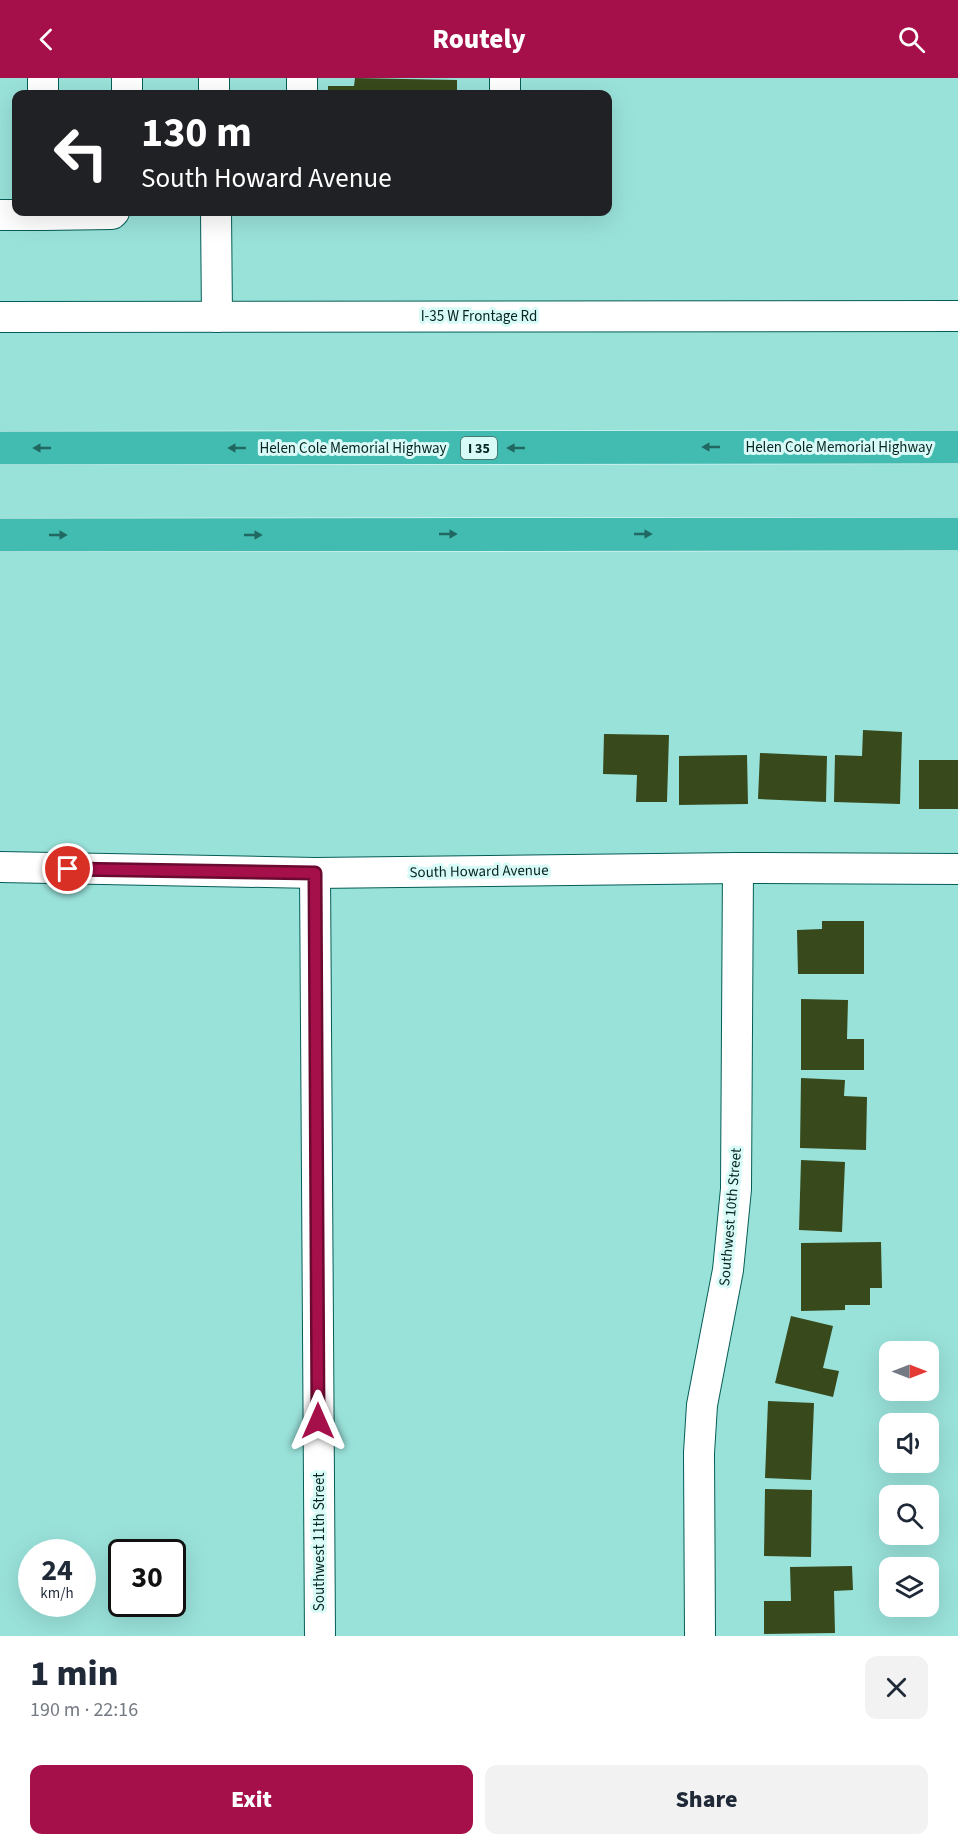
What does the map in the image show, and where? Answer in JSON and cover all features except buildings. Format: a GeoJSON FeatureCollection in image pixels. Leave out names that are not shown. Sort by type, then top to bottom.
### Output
{"type":"FeatureCollection","features":[{"type":"Feature","properties":{"kind":"highway","name":"Helen Cole Memorial Highway"},"geometry":{"type":"LineString","coordinates":[[0,448],[958,447]]}},
{"type":"Feature","properties":{"kind":"highway"},"geometry":{"type":"LineString","coordinates":[[0,535],[958,534]]}},
{"type":"Feature","properties":{"kind":"street"},"geometry":{"type":"LineString","coordinates":[[216,216],[217,317]]}},
{"type":"Feature","properties":{"kind":"street","name":"I-35 W Frontage Rd"},"geometry":{"type":"LineString","coordinates":[[0,317],[958,316]]}},
{"type":"Feature","properties":{"kind":"street","name":"South Howard Avenue"},"geometry":{"type":"LineString","coordinates":[[0,867],[315,873],[738,868],[958,869]]}},
{"type":"Feature","properties":{"kind":"street","name":"Southwest 10th Street"},"geometry":{"type":"LineString","coordinates":[[700,1636],[699,1453],[702,1405],[728,1270],[736,1189],[738,868]]}},
{"type":"Feature","properties":{"kind":"street","name":"Southwest 11th Street"},"geometry":{"type":"LineString","coordinates":[[315,873],[320,1636]]}},
{"type":"Feature","properties":{"kind":"route"},"geometry":{"type":"LineString","coordinates":[[68,869],[315,873],[318,1421]]}}]}
